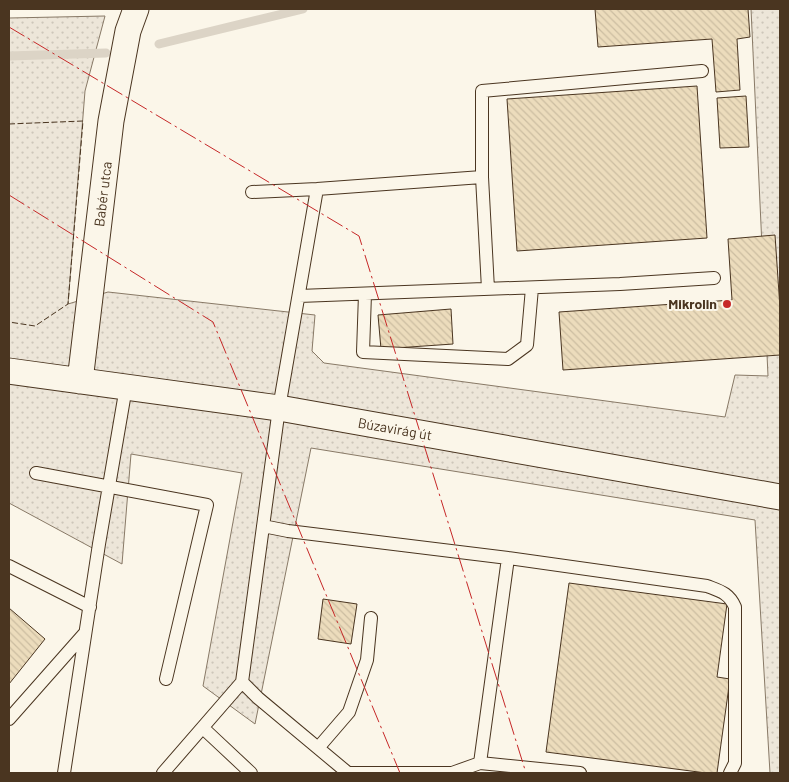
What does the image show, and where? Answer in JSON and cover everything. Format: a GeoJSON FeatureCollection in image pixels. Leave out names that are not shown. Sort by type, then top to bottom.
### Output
{"type":"FeatureCollection","features":[{"type":"Feature","properties":{"kind":"street","name":"Babér utca"},"geometry":{"type":"LineString","coordinates":[[80,381],[111,121],[128,30],[136,9]]}},
{"type":"Feature","properties":{"kind":"street","name":"Búzavirág út"},"geometry":{"type":"LineString","coordinates":[[9,371],[279,408],[780,497]]}},
{"type":"Feature","properties":{"kind":"lane"},"geometry":{"type":"LineString","coordinates":[[488,289],[482,177],[482,91],[702,71]]}},
{"type":"Feature","properties":{"kind":"lane"},"geometry":{"type":"LineString","coordinates":[[252,192],[482,177]]}},
{"type":"Feature","properties":{"kind":"lane"},"geometry":{"type":"LineString","coordinates":[[162,773],[242,682],[279,408],[317,189]]}},
{"type":"Feature","properties":{"kind":"lane"},"geometry":{"type":"LineString","coordinates":[[299,296],[532,288],[714,278]]}},
{"type":"Feature","properties":{"kind":"lane"},"geometry":{"type":"LineString","coordinates":[[365,294],[363,352],[508,359],[527,345],[532,288]]}},
{"type":"Feature","properties":{"kind":"lane"},"geometry":{"type":"LineString","coordinates":[[64,773],[126,387]]}},
{"type":"Feature","properties":{"kind":"lane"},"geometry":{"type":"LineString","coordinates":[[36,473],[207,505],[166,680]]}},
{"type":"Feature","properties":{"kind":"lane"},"geometry":{"type":"LineString","coordinates":[[263,526],[288,531],[508,558],[707,586],[723,592],[731,598],[735,607],[735,762],[730,773]]}},
{"type":"Feature","properties":{"kind":"lane"},"geometry":{"type":"LineString","coordinates":[[480,763],[508,558]]}},
{"type":"Feature","properties":{"kind":"lane"},"geometry":{"type":"LineString","coordinates":[[9,566],[90,606]]}},
{"type":"Feature","properties":{"kind":"lane"},"geometry":{"type":"LineString","coordinates":[[318,748],[350,712],[367,660],[371,618]]}},
{"type":"Feature","properties":{"kind":"lane"},"geometry":{"type":"LineString","coordinates":[[9,719],[86,632]]}},
{"type":"Feature","properties":{"kind":"lane"},"geometry":{"type":"LineString","coordinates":[[242,682],[258,698],[348,773],[452,773],[480,763],[580,773]]}},
{"type":"Feature","properties":{"kind":"lane"},"geometry":{"type":"LineString","coordinates":[[203,728],[250,773]]}},
{"type":"Feature","properties":{"kind":"shaded area"},"geometry":{"type":"Polygon","coordinates":[[[751,9],[780,9],[780,773],[770,773],[755,520],[311,448],[255,724],[203,686],[242,473],[131,454],[122,564],[9,503],[9,18],[105,16],[85,91],[68,304],[108,292],[315,315],[312,351],[324,363],[725,417],[735,375],[768,376],[751,9]]]}},
{"type":"Feature","properties":{"kind":"building"},"geometry":{"type":"Polygon","coordinates":[[[595,9],[748,9],[750,37],[737,39],[740,90],[716,92],[712,39],[598,47],[595,9]]]}},
{"type":"Feature","properties":{"kind":"building"},"geometry":{"type":"Polygon","coordinates":[[[697,86],[707,238],[517,251],[507,99],[697,86]]]}},
{"type":"Feature","properties":{"kind":"building"},"geometry":{"type":"Polygon","coordinates":[[[746,96],[749,147],[720,148],[717,98],[746,96]]]}},
{"type":"Feature","properties":{"kind":"building","name":"Mikrolin"},"geometry":{"type":"Polygon","coordinates":[[[775,235],[780,308],[780,355],[563,370],[559,312],[732,300],[728,239],[775,235]]]}},
{"type":"Feature","properties":{"kind":"building"},"geometry":{"type":"Polygon","coordinates":[[[451,309],[453,344],[381,349],[378,315],[451,309]]]}},
{"type":"Feature","properties":{"kind":"building"},"geometry":{"type":"Polygon","coordinates":[[[569,583],[727,604],[717,677],[730,679],[717,773],[546,752],[569,583]]]}},
{"type":"Feature","properties":{"kind":"building"},"geometry":{"type":"Polygon","coordinates":[[[323,599],[357,604],[351,644],[318,639],[323,599]]]}},
{"type":"Feature","properties":{"kind":"building"},"geometry":{"type":"Polygon","coordinates":[[[9,608],[45,639],[9,684],[9,608]]]}},
{"type":"Feature","properties":{"kind":"waterway"},"geometry":{"type":"LineString","coordinates":[[159,44],[303,9]]}},
{"type":"Feature","properties":{"kind":"waterway"},"geometry":{"type":"LineString","coordinates":[[9,56],[106,53]]}},
{"type":"Feature","properties":{"kind":"fence"},"geometry":{"type":"LineString","coordinates":[[9,124],[83,121],[68,304],[35,326],[9,322]]}},
{"type":"Feature","properties":{"kind":"power"},"geometry":{"type":"LineString","coordinates":[[9,27],[359,236],[526,773]]}},
{"type":"Feature","properties":{"kind":"power"},"geometry":{"type":"LineString","coordinates":[[9,195],[213,322],[400,773]]}},
{"type":"Feature","properties":{"kind":"place","name":"Mikrolin"},"geometry":{"type":"Point","coordinates":[727,304]}}]}
